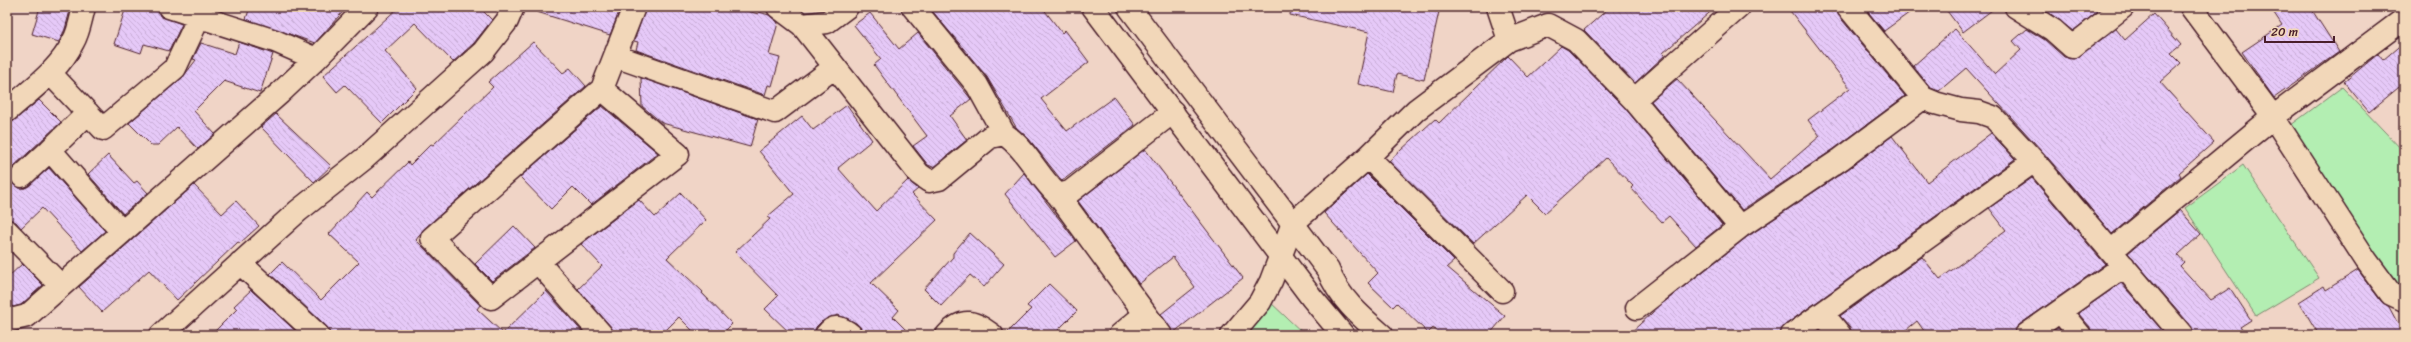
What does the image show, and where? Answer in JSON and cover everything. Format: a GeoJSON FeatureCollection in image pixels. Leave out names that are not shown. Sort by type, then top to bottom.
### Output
{"type":"FeatureCollection","features":[{"type":"Feature","properties":{"kind":"street"},"geometry":{"type":"LineString","coordinates":[[7,111],[50,73],[65,57],[74,41],[84,7]]}},
{"type":"Feature","properties":{"kind":"street"},"geometry":{"type":"LineString","coordinates":[[168,7],[200,15],[275,41],[316,59]]}},
{"type":"Feature","properties":{"kind":"street"},"geometry":{"type":"LineString","coordinates":[[13,324],[27,316],[280,93],[367,7]]}},
{"type":"Feature","properties":{"kind":"street"},"geometry":{"type":"LineString","coordinates":[[164,334],[298,211],[365,158],[483,52],[507,21],[513,7]]}},
{"type":"Feature","properties":{"kind":"street"},"geometry":{"type":"LineString","coordinates":[[602,89],[678,154],[491,298],[432,238],[602,89],[634,7]]}},
{"type":"Feature","properties":{"kind":"street"},"geometry":{"type":"LineString","coordinates":[[778,7],[802,25],[919,174],[929,181],[939,179],[990,137],[1004,134]]}},
{"type":"Feature","properties":{"kind":"street"},"geometry":{"type":"LineString","coordinates":[[802,25],[827,22],[847,7]]}},
{"type":"Feature","properties":{"kind":"street"},"geometry":{"type":"LineString","coordinates":[[913,7],[977,85],[1004,134],[1014,140],[1048,186],[1058,195],[1144,315],[1161,335]]}},
{"type":"Feature","properties":{"kind":"street"},"geometry":{"type":"LineString","coordinates":[[1129,7],[1328,270],[1334,286],[1342,298],[1382,335]]}},
{"type":"Feature","properties":{"kind":"street"},"geometry":{"type":"LineString","coordinates":[[1498,7],[1509,40]]}},
{"type":"Feature","properties":{"kind":"street"},"geometry":{"type":"LineString","coordinates":[[1634,100],[1739,7]]}},
{"type":"Feature","properties":{"kind":"street"},"geometry":{"type":"LineString","coordinates":[[1848,7],[1923,98],[1935,103],[1961,110],[1979,112],[1993,117],[2034,161],[2182,335]]}},
{"type":"Feature","properties":{"kind":"street"},"geometry":{"type":"LineString","coordinates":[[2016,7],[2053,30],[2072,47],[2123,7]]}},
{"type":"Feature","properties":{"kind":"street"},"geometry":{"type":"LineString","coordinates":[[2191,7],[2273,117],[2366,260],[2391,294],[2403,301]]}},
{"type":"Feature","properties":{"kind":"street"},"geometry":{"type":"LineString","coordinates":[[1098,9],[1281,256],[1343,335]]}},
{"type":"Feature","properties":{"kind":"street"},"geometry":{"type":"LineString","coordinates":[[50,73],[103,129],[176,68],[200,15]]}},
{"type":"Feature","properties":{"kind":"street"},"geometry":{"type":"LineString","coordinates":[[2026,335],[2060,311],[2273,117],[2404,19]]}},
{"type":"Feature","properties":{"kind":"street"},"geometry":{"type":"LineString","coordinates":[[1232,335],[1260,302],[1281,256],[1292,223],[1368,157],[1416,110],[1509,40],[1548,25],[1576,40],[1634,100],[1740,227]]}},
{"type":"Feature","properties":{"kind":"street"},"geometry":{"type":"LineString","coordinates":[[615,56],[774,112],[835,67]]}},
{"type":"Feature","properties":{"kind":"street"},"geometry":{"type":"LineString","coordinates":[[1637,308],[1740,227],[1841,159],[1923,98]]}},
{"type":"Feature","properties":{"kind":"street"},"geometry":{"type":"LineString","coordinates":[[1058,195],[1070,192],[1173,112]]}},
{"type":"Feature","properties":{"kind":"street"},"geometry":{"type":"LineString","coordinates":[[22,176],[88,113]]}},
{"type":"Feature","properties":{"kind":"street"},"geometry":{"type":"LineString","coordinates":[[50,150],[122,232]]}},
{"type":"Feature","properties":{"kind":"street"},"geometry":{"type":"LineString","coordinates":[[1368,157],[1502,291]]}},
{"type":"Feature","properties":{"kind":"street"},"geometry":{"type":"LineString","coordinates":[[1792,335],[2034,161]]}},
{"type":"Feature","properties":{"kind":"street"},"geometry":{"type":"LineString","coordinates":[[7,231],[61,286]]}},
{"type":"Feature","properties":{"kind":"street"},"geometry":{"type":"LineString","coordinates":[[538,262],[602,335]]}},
{"type":"Feature","properties":{"kind":"street"},"geometry":{"type":"LineString","coordinates":[[240,263],[318,335]]}},
{"type":"Feature","properties":{"kind":"street"},"geometry":{"type":"LineString","coordinates":[[2060,311],[2080,335]]}},
{"type":"Feature","properties":{"kind":"street"},"geometry":{"type":"LineString","coordinates":[[1822,314],[1840,335]]}},
{"type":"Feature","properties":{"kind":"street"},"geometry":{"type":"LineString","coordinates":[[1120,335],[1144,315]]}},
{"type":"Feature","properties":{"kind":"street"},"geometry":{"type":"LineString","coordinates":[[947,335],[954,327],[965,322],[979,325],[992,335]]}},
{"type":"Feature","properties":{"kind":"street"},"geometry":{"type":"LineString","coordinates":[[826,335],[834,327],[838,327],[851,335]]}},
{"type":"Feature","properties":{"kind":"green space"},"geometry":{"type":"Polygon","coordinates":[[[2342,87],[2404,152],[2404,285],[2398,289],[2283,131],[2342,87]]]}},
{"type":"Feature","properties":{"kind":"green space"},"geometry":{"type":"Polygon","coordinates":[[[2243,165],[2319,278],[2256,316],[2185,208],[2243,165]]]}},
{"type":"Feature","properties":{"kind":"green space"},"geometry":{"type":"Polygon","coordinates":[[[1269,301],[1305,335],[1241,335],[1269,301]]]}},
{"type":"Feature","properties":{"kind":"building"},"geometry":{"type":"Polygon","coordinates":[[[40,7],[71,7],[65,29],[59,42],[32,34],[40,7]]]}},
{"type":"Feature","properties":{"kind":"building"},"geometry":{"type":"Polygon","coordinates":[[[126,7],[157,7],[160,16],[182,24],[169,51],[144,44],[141,53],[114,44],[126,7]]]}},
{"type":"Feature","properties":{"kind":"building"},"geometry":{"type":"Polygon","coordinates":[[[250,7],[347,7],[315,43],[246,19],[250,7]]]}},
{"type":"Feature","properties":{"kind":"building"},"geometry":{"type":"Polygon","coordinates":[[[399,7],[479,7],[492,20],[474,43],[453,62],[415,23],[385,51],[417,88],[382,123],[345,85],[337,92],[323,76],[399,7]]]}},
{"type":"Feature","properties":{"kind":"building"},"geometry":{"type":"Polygon","coordinates":[[[538,7],[621,7],[610,35],[537,12],[538,7]]]}},
{"type":"Feature","properties":{"kind":"building"},"geometry":{"type":"Polygon","coordinates":[[[646,7],[734,7],[758,14],[759,12],[769,15],[778,23],[769,55],[780,58],[772,86],[768,85],[765,95],[636,50],[638,42],[634,41],[646,7]]]}},
{"type":"Feature","properties":{"kind":"building"},"geometry":{"type":"Polygon","coordinates":[[[929,7],[1042,7],[1062,33],[1065,30],[1089,62],[1041,99],[1067,131],[1114,97],[1135,125],[1062,181],[1029,139],[1016,127],[987,77],[929,7]]]}},
{"type":"Feature","properties":{"kind":"building"},"geometry":{"type":"Polygon","coordinates":[[[1291,7],[1440,7],[1424,80],[1397,74],[1393,92],[1358,84],[1369,32],[1290,15],[1291,7]]]}},
{"type":"Feature","properties":{"kind":"building"},"geometry":{"type":"Polygon","coordinates":[[[1610,7],[1716,7],[1663,53],[1665,55],[1635,83],[1584,30],[1610,7]]]}},
{"type":"Feature","properties":{"kind":"building"},"geometry":{"type":"Polygon","coordinates":[[[1787,7],[1836,7],[1838,15],[1905,96],[1834,149],[1742,210],[1651,101],[1677,79],[1770,179],[1820,136],[1808,120],[1850,88],[1787,7]]]}},
{"type":"Feature","properties":{"kind":"building"},"geometry":{"type":"Polygon","coordinates":[[[1864,7],[1917,7],[1884,31],[1864,7]]]}},
{"type":"Feature","properties":{"kind":"building"},"geometry":{"type":"Polygon","coordinates":[[[1944,7],[1996,7],[1963,32],[1944,7]]]}},
{"type":"Feature","properties":{"kind":"building"},"geometry":{"type":"Polygon","coordinates":[[[2051,7],[2095,7],[2098,11],[2073,31],[2047,11],[2051,7]]]}},
{"type":"Feature","properties":{"kind":"building"},"geometry":{"type":"Polygon","coordinates":[[[2270,7],[2310,7],[2339,52],[2274,98],[2242,52],[2282,25],[2270,7]]]}},
{"type":"Feature","properties":{"kind":"building"},"geometry":{"type":"Polygon","coordinates":[[[870,13],[899,49],[918,33],[971,99],[950,116],[967,140],[933,167],[928,165],[913,146],[927,136],[874,65],[881,59],[854,25],[870,13]]]}},
{"type":"Feature","properties":{"kind":"building"},"geometry":{"type":"Polygon","coordinates":[[[2154,14],[2181,45],[2171,53],[2181,63],[2160,82],[2214,142],[2179,173],[2181,176],[2112,234],[2043,152],[1966,68],[1939,91],[1931,88],[1913,66],[1955,29],[1995,74],[2021,50],[2013,41],[2027,29],[2045,40],[2064,57],[2074,59],[2116,29],[2125,40],[2154,14]]]}},
{"type":"Feature","properties":{"kind":"building"},"geometry":{"type":"Polygon","coordinates":[[[239,42],[273,54],[260,93],[224,81],[194,111],[215,134],[198,149],[177,127],[158,145],[151,145],[129,123],[183,77],[196,60],[193,59],[201,43],[235,54],[239,42]]]}},
{"type":"Feature","properties":{"kind":"building"},"geometry":{"type":"Polygon","coordinates":[[[533,42],[563,73],[570,68],[586,86],[424,229],[416,240],[480,305],[477,309],[503,333],[546,291],[585,335],[330,335],[326,326],[270,274],[282,262],[321,300],[359,262],[329,234],[367,192],[372,197],[408,162],[410,165],[431,144],[433,145],[493,87],[488,82],[533,42]]]}},
{"type":"Feature","properties":{"kind":"building"},"geometry":{"type":"Polygon","coordinates":[[[2404,42],[2404,83],[2369,112],[2344,82],[2378,54],[2383,60],[2404,42]]]}},
{"type":"Feature","properties":{"kind":"building"},"geometry":{"type":"Polygon","coordinates":[[[1561,46],[1568,50],[1625,108],[1722,225],[1696,246],[1669,216],[1662,222],[1631,188],[1633,186],[1606,158],[1545,213],[1527,195],[1473,244],[1389,161],[1435,119],[1439,123],[1508,56],[1528,77],[1561,46]]]}},
{"type":"Feature","properties":{"kind":"building"},"geometry":{"type":"Polygon","coordinates":[[[641,78],[758,119],[750,147],[662,123],[642,106],[641,78]]]}},
{"type":"Feature","properties":{"kind":"building"},"geometry":{"type":"Polygon","coordinates":[[[39,100],[61,122],[13,167],[10,173],[10,179],[18,188],[25,188],[49,168],[105,231],[82,251],[42,208],[21,228],[16,222],[7,219],[7,123],[15,120],[39,100]]]}},
{"type":"Feature","properties":{"kind":"building"},"geometry":{"type":"Polygon","coordinates":[[[847,105],[872,140],[838,168],[876,211],[908,180],[918,189],[912,194],[937,220],[871,283],[899,310],[893,317],[911,335],[863,335],[863,330],[856,323],[838,315],[821,322],[816,327],[814,335],[792,335],[765,309],[778,296],[735,252],[770,219],[767,217],[794,194],[759,151],[802,116],[813,130],[847,105]]]}},
{"type":"Feature","properties":{"kind":"building"},"geometry":{"type":"Polygon","coordinates":[[[602,106],[658,153],[591,205],[573,187],[551,209],[520,177],[602,106]]]}},
{"type":"Feature","properties":{"kind":"building"},"geometry":{"type":"Polygon","coordinates":[[[276,114],[331,166],[314,182],[261,127],[276,114]]]}},
{"type":"Feature","properties":{"kind":"building"},"geometry":{"type":"Polygon","coordinates":[[[1991,133],[2015,159],[1785,325],[1780,335],[1628,335],[1663,303],[1747,237],[1848,169],[1892,136],[1927,182],[1991,133]]]}},
{"type":"Feature","properties":{"kind":"building"},"geometry":{"type":"Polygon","coordinates":[[[1145,149],[1243,278],[1173,333],[1161,314],[1195,287],[1173,257],[1139,284],[1078,201],[1145,149]]]}},
{"type":"Feature","properties":{"kind":"building"},"geometry":{"type":"Polygon","coordinates":[[[108,155],[134,183],[137,181],[148,193],[123,214],[88,174],[108,155]]]}},
{"type":"Feature","properties":{"kind":"building"},"geometry":{"type":"Polygon","coordinates":[[[1024,173],[1076,241],[1055,257],[1005,194],[1024,173]]]}},
{"type":"Feature","properties":{"kind":"building"},"geometry":{"type":"Polygon","coordinates":[[[1367,174],[1454,261],[1447,267],[1505,316],[1489,335],[1442,335],[1433,328],[1428,333],[1397,303],[1393,307],[1368,283],[1378,273],[1324,213],[1367,174]]]}},
{"type":"Feature","properties":{"kind":"building"},"geometry":{"type":"Polygon","coordinates":[[[2032,178],[2105,264],[2019,325],[2014,335],[1927,335],[1917,321],[1900,335],[1852,335],[1850,327],[1840,316],[1922,257],[1940,279],[2006,230],[1989,208],[2032,178]]]}},
{"type":"Feature","properties":{"kind":"building"},"geometry":{"type":"Polygon","coordinates":[[[194,185],[222,214],[236,201],[259,226],[240,243],[238,242],[177,300],[149,270],[102,312],[79,287],[194,185]]]}},
{"type":"Feature","properties":{"kind":"building"},"geometry":{"type":"Polygon","coordinates":[[[681,193],[706,220],[667,258],[703,292],[702,293],[732,324],[721,335],[697,335],[679,317],[661,335],[614,335],[611,327],[578,289],[602,266],[581,244],[639,200],[655,217],[681,193]]]}},
{"type":"Feature","properties":{"kind":"building"},"geometry":{"type":"Polygon","coordinates":[[[2180,210],[2201,234],[2178,255],[2184,262],[2180,266],[2211,300],[2230,288],[2251,320],[2240,327],[2246,335],[2194,335],[2192,327],[2128,253],[2180,210]]]}},
{"type":"Feature","properties":{"kind":"building"},"geometry":{"type":"Polygon","coordinates":[[[514,226],[535,248],[492,281],[475,264],[514,226]]]}},
{"type":"Feature","properties":{"kind":"building"},"geometry":{"type":"Polygon","coordinates":[[[970,233],[1004,264],[984,287],[970,275],[941,306],[924,289],[953,257],[953,253],[970,233]]]}},
{"type":"Feature","properties":{"kind":"building"},"geometry":{"type":"Polygon","coordinates":[[[22,264],[43,285],[21,305],[13,307],[7,301],[7,278],[22,264]]]}},
{"type":"Feature","properties":{"kind":"building"},"geometry":{"type":"Polygon","coordinates":[[[2358,270],[2381,301],[2389,307],[2404,335],[2319,335],[2299,302],[2324,286],[2326,290],[2358,270]]]}},
{"type":"Feature","properties":{"kind":"building"},"geometry":{"type":"Polygon","coordinates":[[[2121,283],[2166,335],[2092,335],[2090,327],[2078,313],[2121,283]]]}},
{"type":"Feature","properties":{"kind":"building"},"geometry":{"type":"Polygon","coordinates":[[[1049,284],[1077,311],[1053,335],[1005,335],[1031,309],[1027,306],[1049,284]]]}},
{"type":"Feature","properties":{"kind":"building"},"geometry":{"type":"Polygon","coordinates":[[[251,290],[300,335],[211,335],[237,309],[234,306],[251,290]]]}},
{"type":"Feature","properties":{"kind":"building"},"geometry":{"type":"Polygon","coordinates":[[[2058,328],[2064,335],[2048,335],[2058,328]]]}}]}
